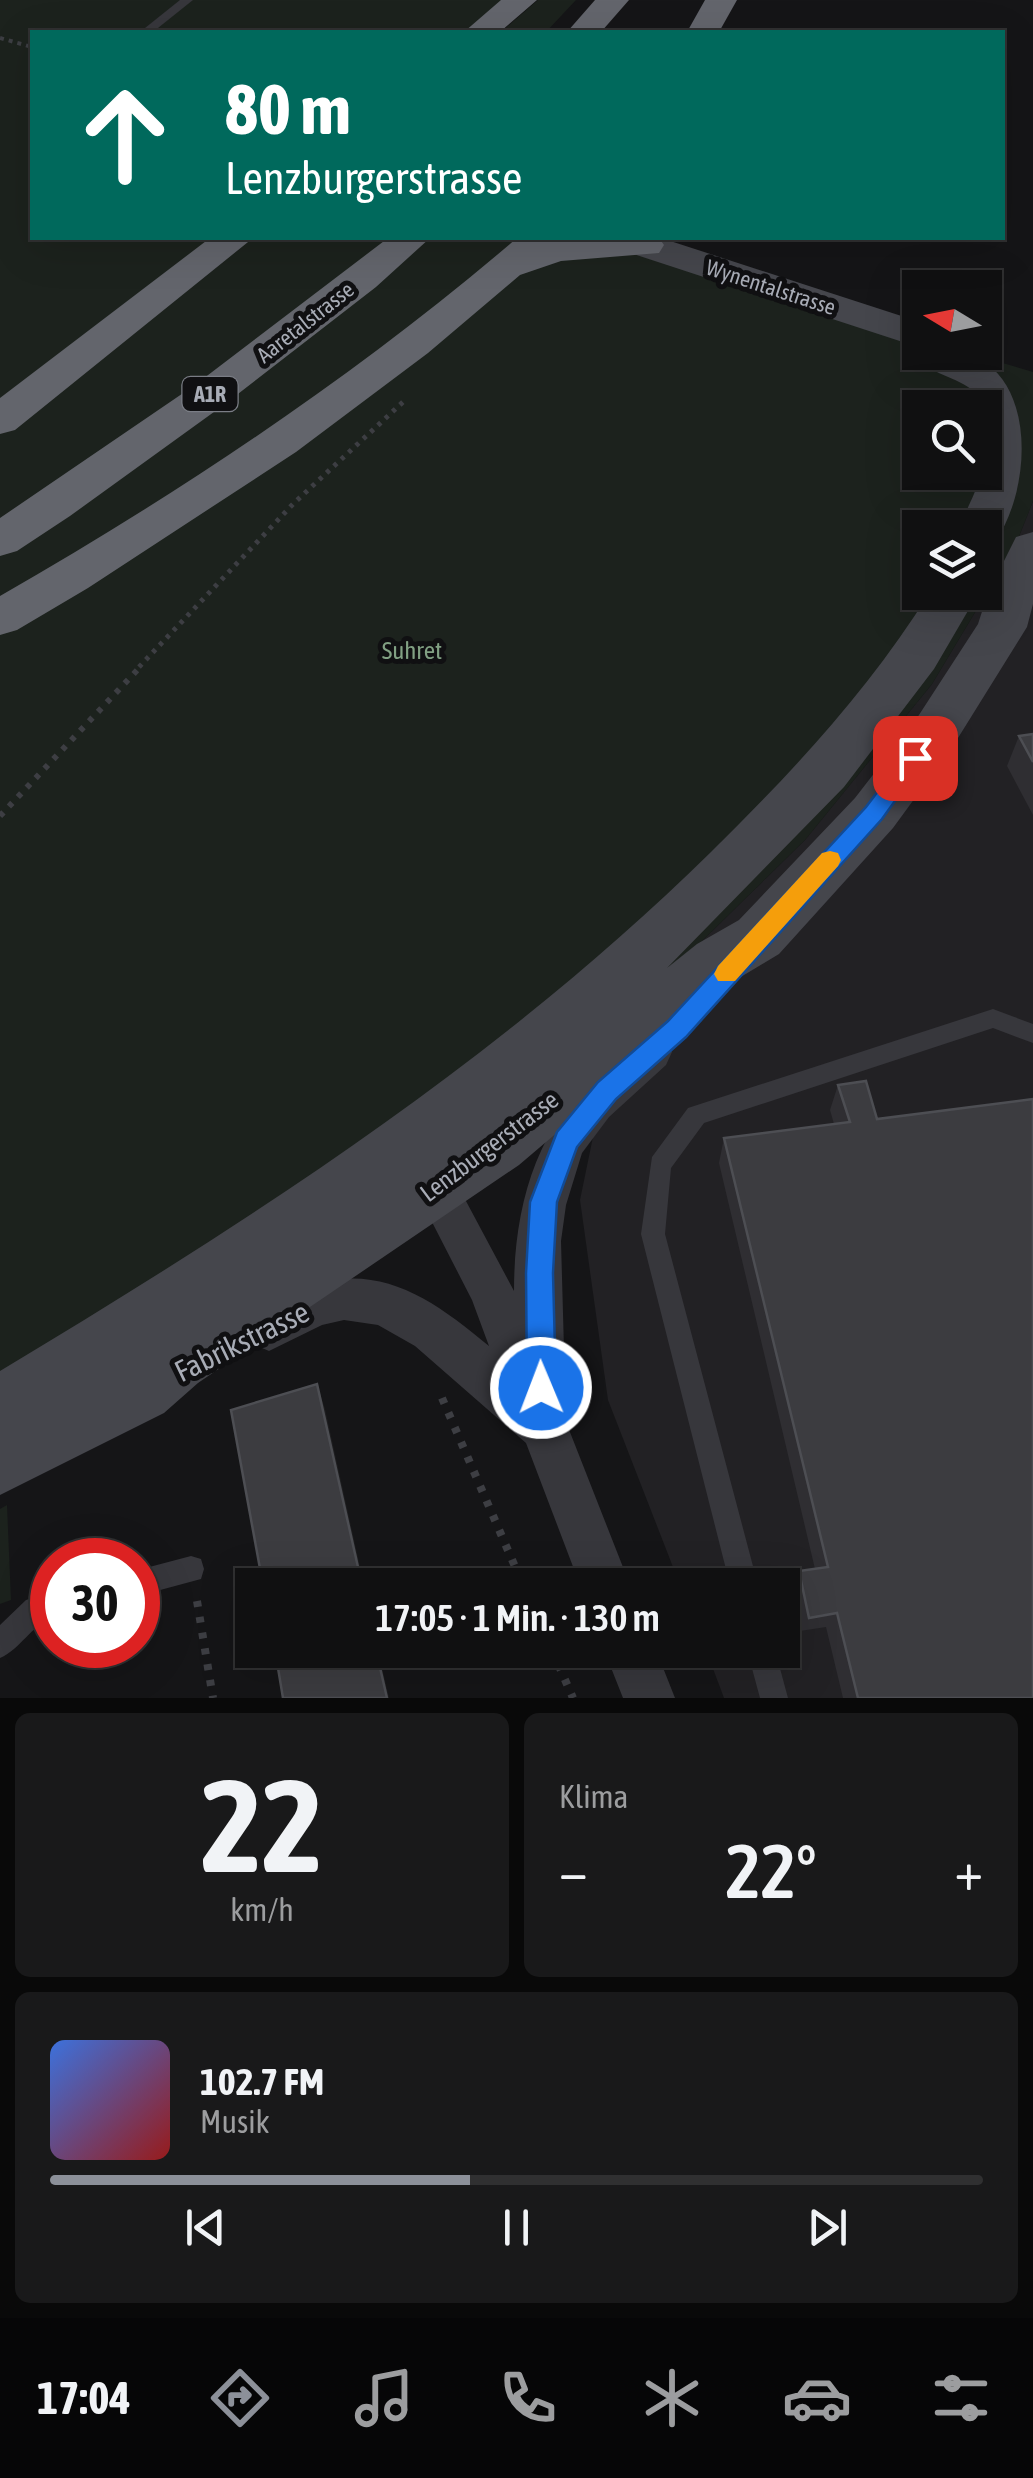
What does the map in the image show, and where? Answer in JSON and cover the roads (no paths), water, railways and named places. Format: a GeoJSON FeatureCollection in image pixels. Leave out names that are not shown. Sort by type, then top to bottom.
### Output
{"type":"FeatureCollection","features":[{"type":"Feature","properties":{"kind":"highway"},"geometry":{"type":"LineString","coordinates":[[482,30],[520,0]]}},
{"type":"Feature","properties":{"kind":"highway"},"geometry":{"type":"LineString","coordinates":[[704,30],[721,0]]}},
{"type":"Feature","properties":{"kind":"highway"},"geometry":{"type":"LineString","coordinates":[[588,30],[626,15]]}},
{"type":"Feature","properties":{"kind":"highway"},"geometry":{"type":"LineString","coordinates":[[0,420],[231,240]]}},
{"type":"Feature","properties":{"kind":"highway","name":"Aaretalstrasse"},"geometry":{"type":"LineString","coordinates":[[0,496],[230,337],[356,240]]}},
{"type":"Feature","properties":{"kind":"highway","name":"Aaretalstrasse"},"geometry":{"type":"LineString","coordinates":[[0,540],[112,467],[409,240]]}},
{"type":"Feature","properties":{"kind":"highway"},"geometry":{"type":"LineString","coordinates":[[0,618],[120,548],[270,451],[394,359],[538,240]]}},
{"type":"Feature","properties":{"kind":"highway"},"geometry":{"type":"LineString","coordinates":[[508,267],[556,250],[636,240]]}},
{"type":"Feature","properties":{"kind":"main road","name":"Wynentalstrasse"},"geometry":{"type":"LineString","coordinates":[[636,240],[902,334]]}},
{"type":"Feature","properties":{"kind":"main road"},"geometry":{"type":"LineString","coordinates":[[1002,359],[1032,368]]}},
{"type":"Feature","properties":{"kind":"main road","name":"Wynentalstrasse"},"geometry":{"type":"LineString","coordinates":[[969,370],[1004,394],[1017,412],[1015,451],[990,510]]}},
{"type":"Feature","properties":{"kind":"main road"},"geometry":{"type":"LineString","coordinates":[[1002,533],[1033,466]]}},
{"type":"Feature","properties":{"kind":"main road","name":"Lenzburgerstrasse"},"geometry":{"type":"LineString","coordinates":[[0,1410],[421,1167],[497,1144],[614,1052],[718,961],[759,936],[874,813],[936,732],[1002,627],[1012,592],[1033,548]]}},
{"type":"Feature","properties":{"kind":"main road"},"geometry":{"type":"LineString","coordinates":[[1002,627],[1025,604],[1033,588]]}},
{"type":"Feature","properties":{"kind":"main road","name":"Lenzburgerstrasse"},"geometry":{"type":"LineString","coordinates":[[0,1459],[139,1388],[421,1167],[571,1016],[654,946],[825,773],[916,656],[944,610]]}},
{"type":"Feature","properties":{"kind":"street","name":"Fabrikstrasse"},"geometry":{"type":"LineString","coordinates":[[542,1426],[539,1273],[543,1202],[566,1140],[607,1090],[677,1029],[759,936]]}},
{"type":"Feature","properties":{"kind":"street","name":"Fabrikstrasse"},"geometry":{"type":"LineString","coordinates":[[421,1167],[491,1290],[597,1568]]}},
{"type":"Feature","properties":{"kind":"street","name":"Fabrikstrasse"},"geometry":{"type":"LineString","coordinates":[[139,1388],[184,1374],[311,1306],[352,1297],[392,1307],[446,1341],[542,1426]]}},
{"type":"Feature","properties":{"kind":"street"},"geometry":{"type":"LineString","coordinates":[[637,1668],[649,1698]]}},
{"type":"Feature","properties":{"kind":"lane"},"geometry":{"type":"LineString","coordinates":[[149,30],[187,0]]}},
{"type":"Feature","properties":{"kind":"lane"},"geometry":{"type":"LineString","coordinates":[[740,1568],[653,1234],[660,1165],[696,1115],[994,1018],[1033,1034]]}},
{"type":"Feature","properties":{"kind":"lane"},"geometry":{"type":"LineString","coordinates":[[160,1577],[191,1569]]}},
{"type":"Feature","properties":{"kind":"lane"},"geometry":{"type":"LineString","coordinates":[[0,1644],[30,1616]]}},
{"type":"Feature","properties":{"kind":"lane"},"geometry":{"type":"LineString","coordinates":[[766,1668],[774,1698]]}},
{"type":"Feature","properties":{"kind":"park label","name":"Suhret"},"geometry":{"type":"Point","coordinates":[412,650]}}]}
